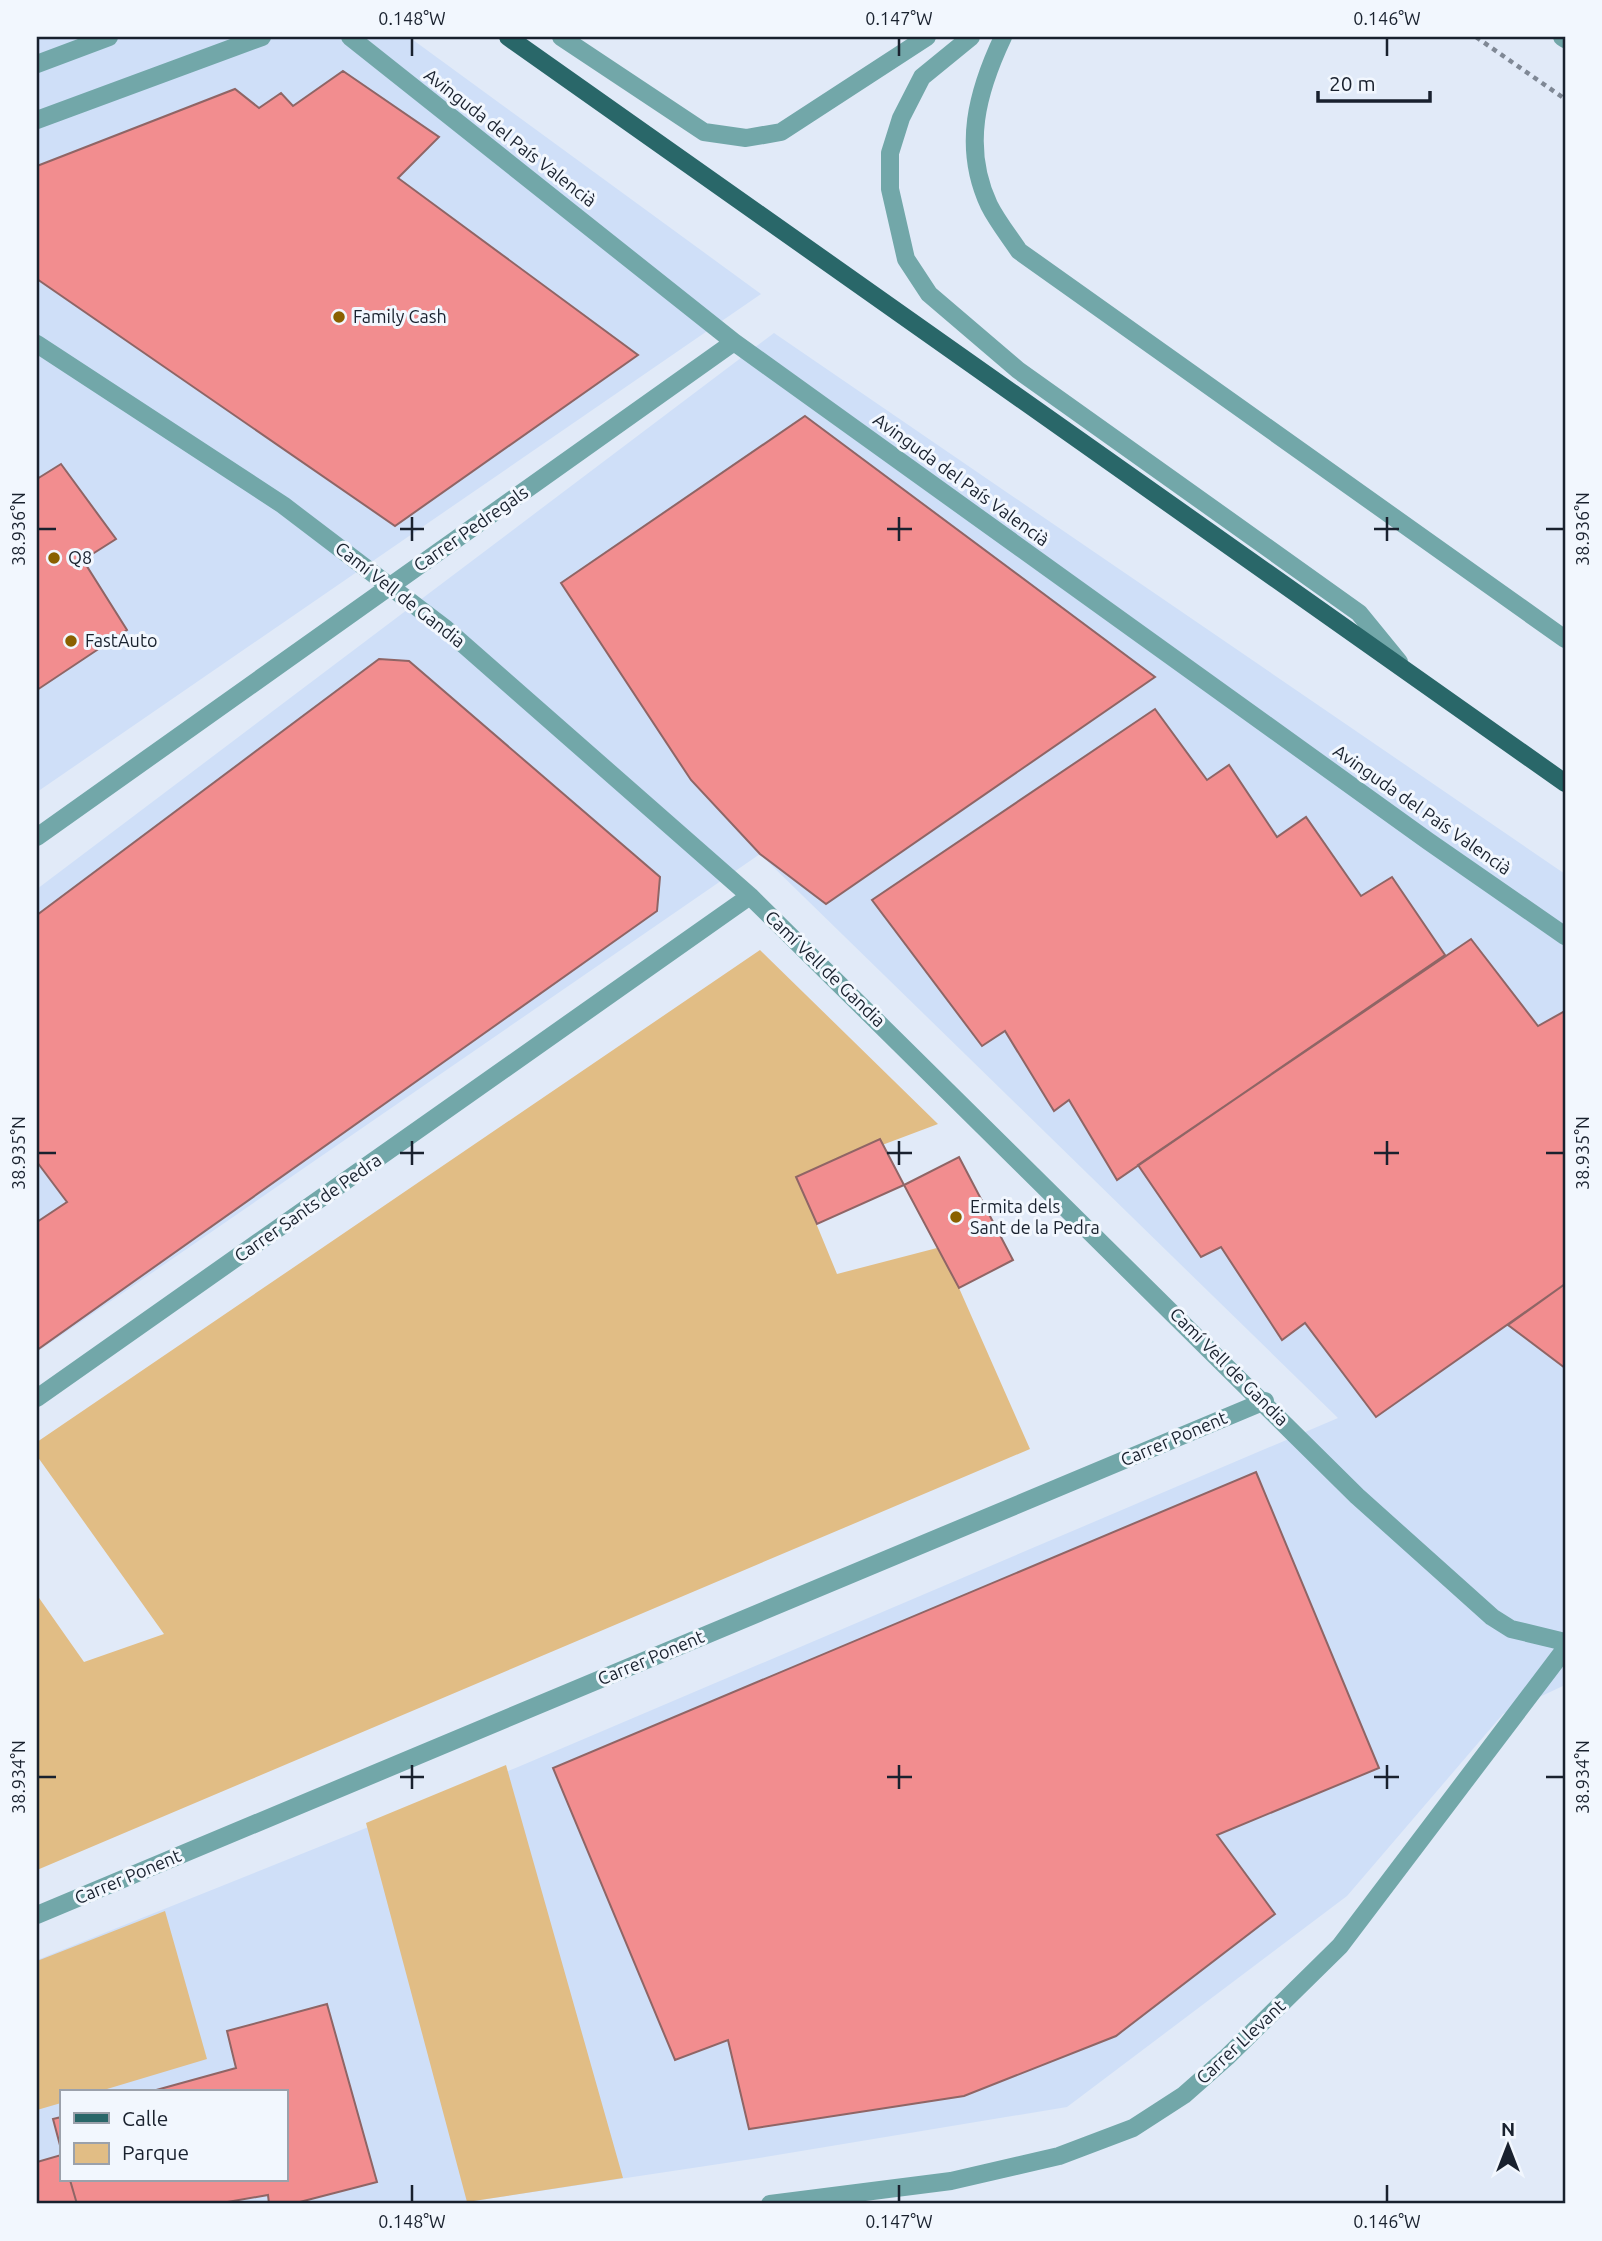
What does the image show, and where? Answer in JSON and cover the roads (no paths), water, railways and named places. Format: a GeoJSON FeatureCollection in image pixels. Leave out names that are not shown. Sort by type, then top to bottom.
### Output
{"type":"FeatureCollection","features":[{"type":"Feature","properties":{"kind":"main road"},"geometry":{"type":"LineString","coordinates":[[508,37],[1565,783]]}},
{"type":"Feature","properties":{"kind":"street"},"geometry":{"type":"LineString","coordinates":[[37,64],[109,37]]}},
{"type":"Feature","properties":{"kind":"street"},"geometry":{"type":"LineString","coordinates":[[37,120],[261,37]]}},
{"type":"Feature","properties":{"kind":"street","name":"Avinguda del País Valencià"},"geometry":{"type":"LineString","coordinates":[[349,37],[734,342],[1428,841],[1565,936]]}},
{"type":"Feature","properties":{"kind":"street"},"geometry":{"type":"LineString","coordinates":[[561,37],[704,132],[746,138],[781,132],[927,37]]}},
{"type":"Feature","properties":{"kind":"street"},"geometry":{"type":"LineString","coordinates":[[971,37],[922,77],[901,118],[890,153],[890,189],[906,259],[929,294],[1018,370],[1359,612],[1405,671]]}},
{"type":"Feature","properties":{"kind":"street"},"geometry":{"type":"LineString","coordinates":[[1003,37],[978,94],[974,161],[989,205],[1019,251],[1565,639]]}},
{"type":"Feature","properties":{"kind":"street","name":"Carrer Pedregals"},"geometry":{"type":"LineString","coordinates":[[37,837],[734,342]]}},
{"type":"Feature","properties":{"kind":"street","name":"Camí Vell de Gandia"},"geometry":{"type":"LineString","coordinates":[[37,344],[283,505],[446,629],[750,896],[1265,1401],[1357,1496],[1492,1617],[1528,1634],[1565,1642]]}},
{"type":"Feature","properties":{"kind":"street","name":"Carrer Sants de Pedra"},"geometry":{"type":"LineString","coordinates":[[37,1398],[750,896]]}},
{"type":"Feature","properties":{"kind":"street","name":"Carrer Ponent"},"geometry":{"type":"LineString","coordinates":[[37,1915],[1265,1401]]}},
{"type":"Feature","properties":{"kind":"street","name":"Carrer Llevant"},"geometry":{"type":"LineString","coordinates":[[770,2204],[951,2181],[1059,2156],[1133,2128],[1184,2095],[1227,2057],[1340,1946],[1565,1648]]}},
{"type":"Feature","properties":{"kind":"place","name":"Family Cash"},"geometry":{"type":"Point","coordinates":[339,317]}},
{"type":"Feature","properties":{"kind":"place","name":"Q8"},"geometry":{"type":"Point","coordinates":[54,558]}},
{"type":"Feature","properties":{"kind":"place","name":"FastAuto"},"geometry":{"type":"Point","coordinates":[71,641]}},
{"type":"Feature","properties":{"kind":"place","name":"Ermita dels Sant de la Pedra"},"geometry":{"type":"Point","coordinates":[956,1217]}}]}
